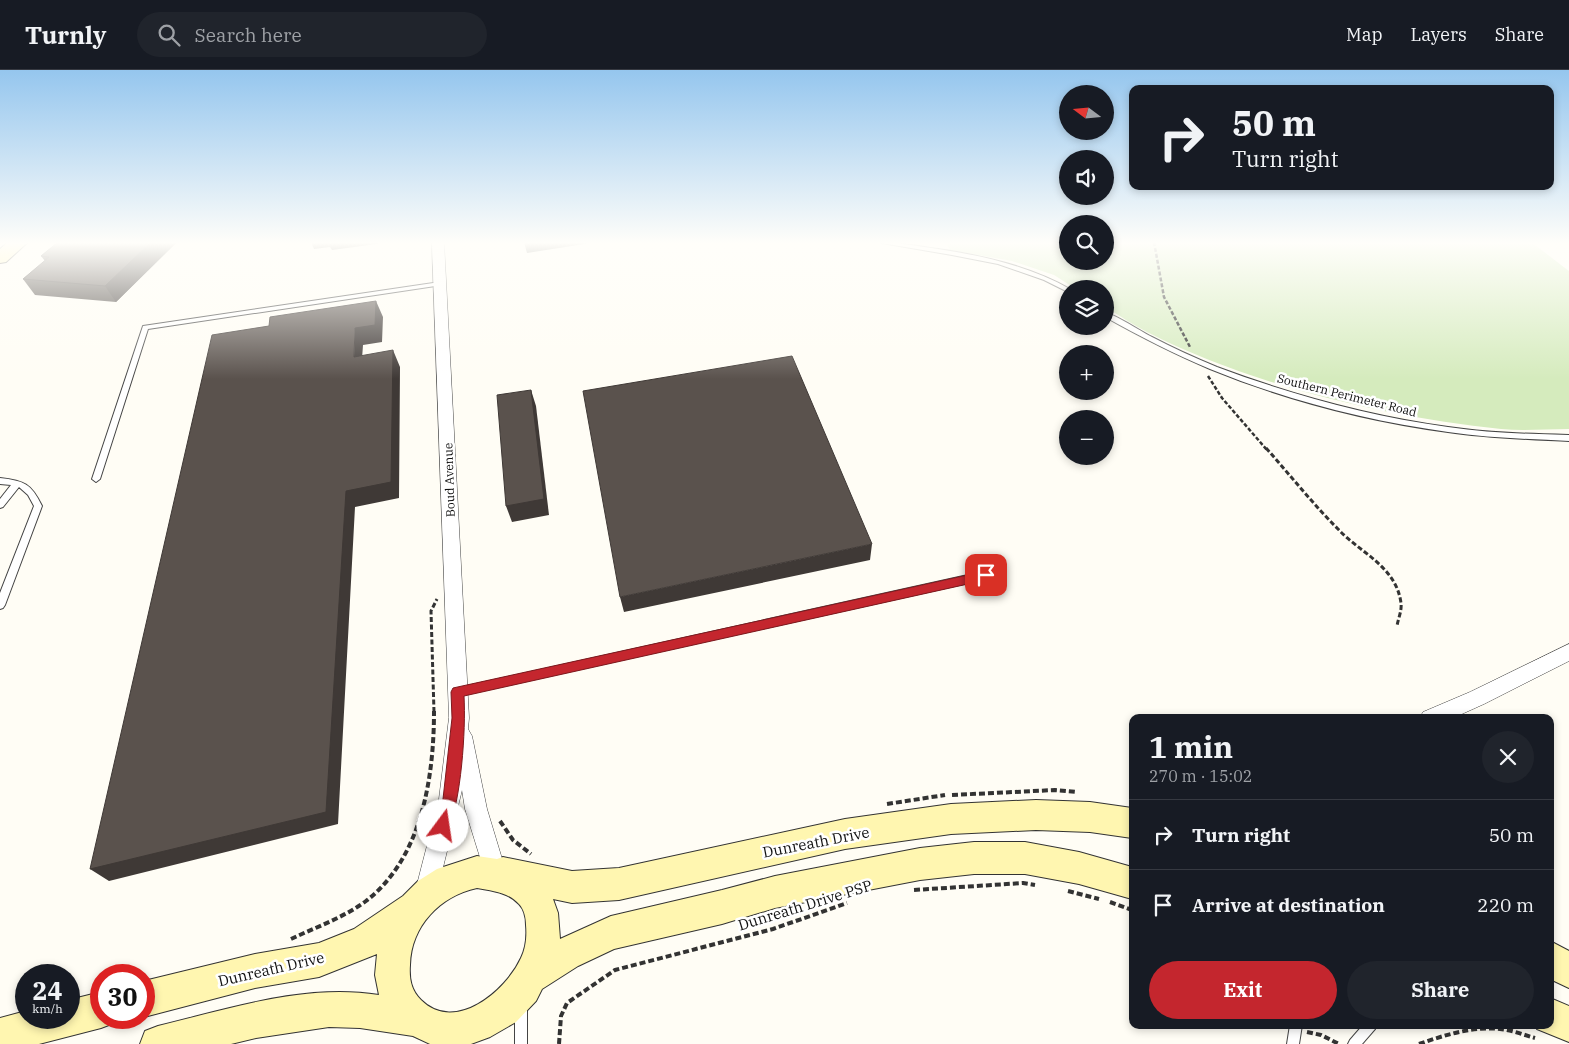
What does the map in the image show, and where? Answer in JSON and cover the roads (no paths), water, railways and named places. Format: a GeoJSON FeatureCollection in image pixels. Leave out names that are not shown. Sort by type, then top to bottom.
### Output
{"type":"FeatureCollection","features":[{"type":"Feature","properties":{"kind":"main road","name":"Dunreath Drive"},"geometry":{"type":"LineString","coordinates":[[499,873],[572,887],[619,884],[845,834],[951,819],[1036,815],[1090,817],[1129,822]]}},
{"type":"Feature","properties":{"kind":"main road"},"geometry":{"type":"LineString","coordinates":[[158,1044],[256,1020],[330,1009],[360,1010],[436,1031],[465,1029],[492,1018],[528,983],[566,954],[611,933],[722,907],[775,892],[920,864],[974,858],[1025,858],[1079,868],[1129,882]]}},
{"type":"Feature","properties":{"kind":"main road"},"geometry":{"type":"LineString","coordinates":[[436,1031],[400,1002],[392,979],[393,953],[401,928],[421,901],[441,884],[459,876],[477,872],[499,873],[522,884],[537,900],[544,923],[543,949],[528,983]]}},
{"type":"Feature","properties":{"kind":"main road","name":"Dunreath Drive"},"geometry":{"type":"LineString","coordinates":[[155,996],[255,971],[319,960],[365,942],[421,901]]}},
{"type":"Feature","properties":{"kind":"main road"},"geometry":{"type":"LineString","coordinates":[[1554,961],[1569,971]]}},
{"type":"Feature","properties":{"kind":"main road"},"geometry":{"type":"LineString","coordinates":[[0,1036],[90,1013]]}},
{"type":"Feature","properties":{"kind":"street","name":"Boud Avenue"},"geometry":{"type":"LineString","coordinates":[[440,287],[459,718],[476,809],[499,873]]}},
{"type":"Feature","properties":{"kind":"street"},"geometry":{"type":"LineString","coordinates":[[1439,714],[1477,698],[1569,652]]}},
{"type":"Feature","properties":{"kind":"street"},"geometry":{"type":"LineString","coordinates":[[1455,714],[1477,698]]}},
{"type":"Feature","properties":{"kind":"street","name":"Boud Avenue"},"geometry":{"type":"LineString","coordinates":[[421,901],[450,799],[459,718]]}},
{"type":"Feature","properties":{"kind":"lane"},"geometry":{"type":"LineString","coordinates":[[96,479],[145,327],[416,287]]}},
{"type":"Feature","properties":{"kind":"lane","name":"Southern Perimeter Road"},"geometry":{"type":"LineString","coordinates":[[1114,319],[1136,332],[1199,362],[1269,388],[1330,406],[1398,421],[1496,435],[1569,438]]}},
{"type":"Feature","properties":{"kind":"lane"},"geometry":{"type":"LineString","coordinates":[[0,481],[18,484],[31,491],[38,506],[0,606]]}},
{"type":"Feature","properties":{"kind":"lane"},"geometry":{"type":"LineString","coordinates":[[0,505],[18,484]]}},
{"type":"Feature","properties":{"kind":"lane"},"geometry":{"type":"LineString","coordinates":[[458,692],[986,575]]}},
{"type":"Feature","properties":{"kind":"lane"},"geometry":{"type":"LineString","coordinates":[[522,1044],[520,1014],[528,983]]}},
{"type":"Feature","properties":{"kind":"lane"},"geometry":{"type":"LineString","coordinates":[[1293,1044],[1296,1029]]}},
{"type":"Feature","properties":{"kind":"lane"},"geometry":{"type":"LineString","coordinates":[[1354,1044],[1367,1029]]}}]}
